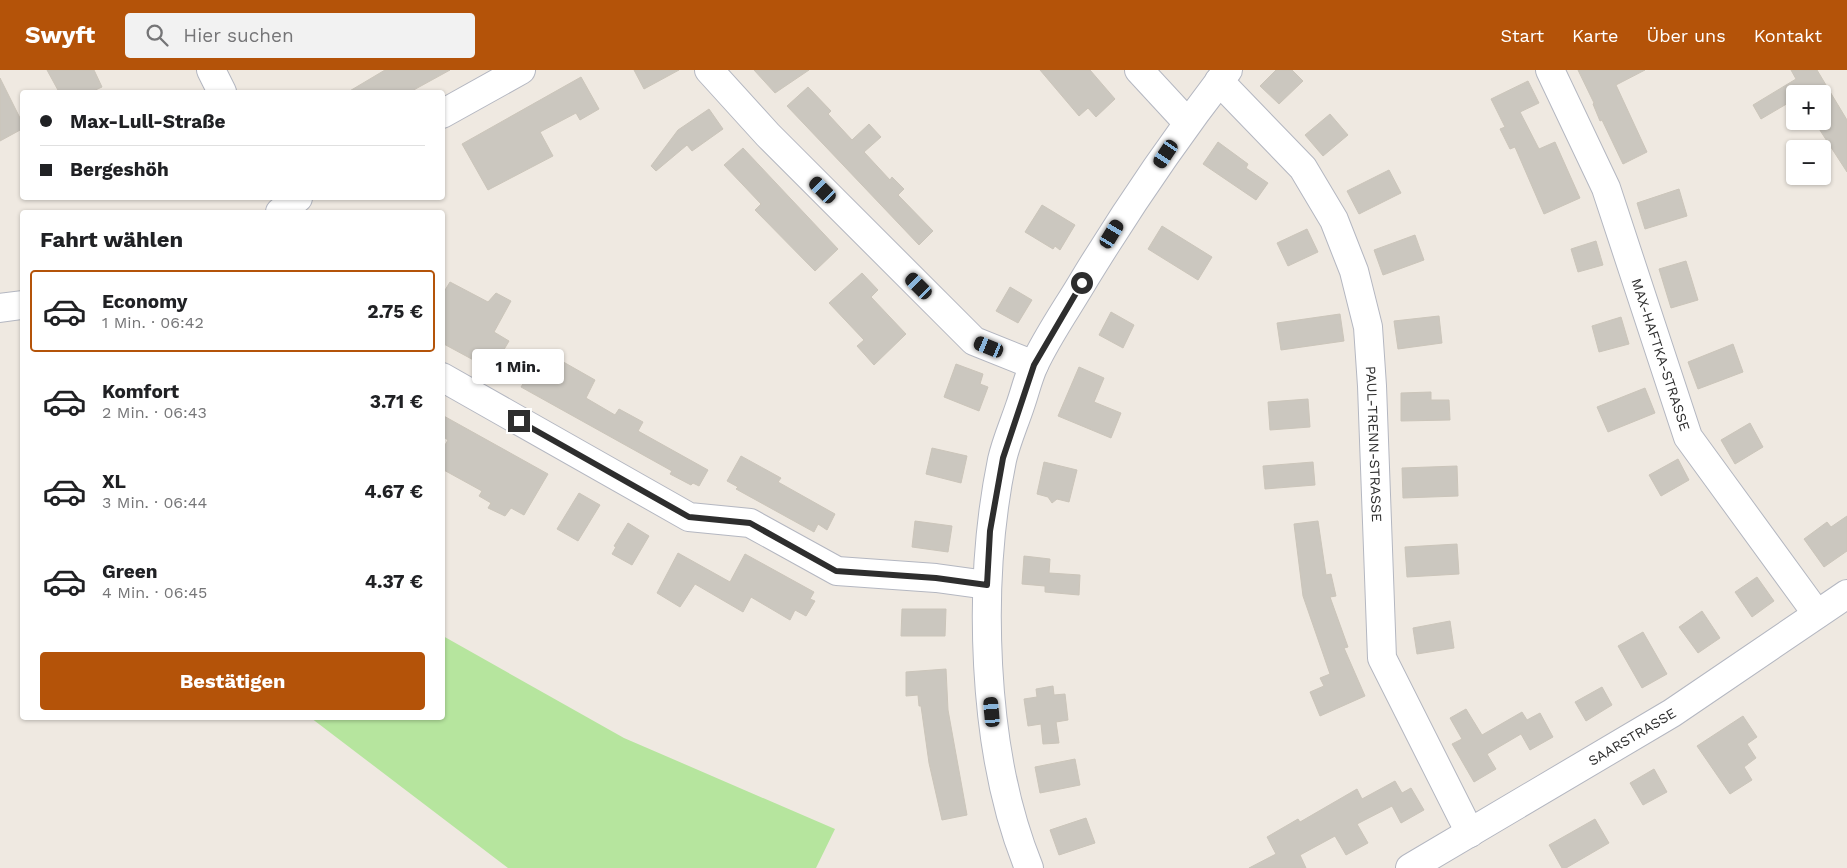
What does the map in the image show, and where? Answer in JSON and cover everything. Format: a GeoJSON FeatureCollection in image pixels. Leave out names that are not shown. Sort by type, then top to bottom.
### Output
{"type":"FeatureCollection","features":[{"type":"Feature","properties":{"kind":"street"},"geometry":{"type":"LineString","coordinates":[[211,70],[221,90]]}},
{"type":"Feature","properties":{"kind":"street"},"geometry":{"type":"LineString","coordinates":[[445,112],[521,70]]}},
{"type":"Feature","properties":{"kind":"street"},"geometry":{"type":"LineString","coordinates":[[709,70],[768,135],[974,341],[1034,365]]}},
{"type":"Feature","properties":{"kind":"street"},"geometry":{"type":"LineString","coordinates":[[1139,70],[1187,122]]}},
{"type":"Feature","properties":{"kind":"street","name":"MAX-HAFTKA-STRASSE"},"geometry":{"type":"LineString","coordinates":[[1550,70],[1606,188],[1688,437],[1817,614]]}},
{"type":"Feature","properties":{"kind":"street"},"geometry":{"type":"LineString","coordinates":[[1029,868],[1003,782],[989,669],[987,585],[990,531],[1003,458],[1034,365],[1122,217],[1187,122],[1224,76]]}},
{"type":"Feature","properties":{"kind":"street","name":"PAUL-TRENN-STRASSE"},"geometry":{"type":"LineString","coordinates":[[1224,76],[1303,168],[1334,220],[1354,271],[1368,328],[1382,658],[1470,833]]}},
{"type":"Feature","properties":{"kind":"street"},"geometry":{"type":"LineString","coordinates":[[283,210],[295,200]]}},
{"type":"Feature","properties":{"kind":"street"},"geometry":{"type":"LineString","coordinates":[[0,308],[20,305]]}},
{"type":"Feature","properties":{"kind":"street"},"geometry":{"type":"LineString","coordinates":[[445,379],[689,517],[750,523],[836,571],[936,578],[987,585]]}},
{"type":"Feature","properties":{"kind":"street","name":"SAARSTRASSE"},"geometry":{"type":"LineString","coordinates":[[1410,868],[1672,713],[1847,594]]}},
{"type":"Feature","properties":{"kind":"green space"},"geometry":{"type":"Polygon","coordinates":[[[445,637],[624,738],[835,829],[816,868],[508,868],[314,720],[445,720],[445,637]]]}},
{"type":"Feature","properties":{"kind":"building"},"geometry":{"type":"Polygon","coordinates":[[[47,70],[94,70],[102,87],[95,90],[58,90],[47,70]]]}},
{"type":"Feature","properties":{"kind":"building"},"geometry":{"type":"Polygon","coordinates":[[[385,70],[450,70],[414,90],[351,90],[385,70]]]}},
{"type":"Feature","properties":{"kind":"building"},"geometry":{"type":"Polygon","coordinates":[[[634,70],[679,70],[644,89],[634,70]]]}},
{"type":"Feature","properties":{"kind":"building"},"geometry":{"type":"Polygon","coordinates":[[[754,70],[809,70],[775,93],[754,70]]]}},
{"type":"Feature","properties":{"kind":"building"},"geometry":{"type":"Polygon","coordinates":[[[1040,70],[1090,70],[1115,99],[1096,117],[1088,108],[1079,116],[1040,70]]]}},
{"type":"Feature","properties":{"kind":"building"},"geometry":{"type":"Polygon","coordinates":[[[1276,70],[1292,70],[1303,81],[1279,104],[1260,86],[1276,70]]]}},
{"type":"Feature","properties":{"kind":"building"},"geometry":{"type":"Polygon","coordinates":[[[1578,70],[1645,70],[1616,85],[1647,152],[1623,164],[1602,120],[1600,121],[1594,103],[1578,70]]]}},
{"type":"Feature","properties":{"kind":"building"},"geometry":{"type":"Polygon","coordinates":[[[1791,70],[1817,70],[1826,85],[1786,85],[1796,79],[1791,70]]]}},
{"type":"Feature","properties":{"kind":"building"},"geometry":{"type":"Polygon","coordinates":[[[581,77],[599,109],[580,120],[576,113],[540,132],[553,156],[488,190],[462,144],[581,77]]]}},
{"type":"Feature","properties":{"kind":"building"},"geometry":{"type":"Polygon","coordinates":[[[0,78],[20,118],[20,130],[0,141],[0,78]]]}},
{"type":"Feature","properties":{"kind":"building"},"geometry":{"type":"Polygon","coordinates":[[[1528,81],[1539,103],[1520,112],[1539,149],[1555,142],[1580,198],[1544,214],[1515,147],[1510,149],[1500,129],[1505,127],[1491,99],[1528,81]]]}},
{"type":"Feature","properties":{"kind":"building"},"geometry":{"type":"Polygon","coordinates":[[[1786,85],[1786,104],[1761,119],[1753,105],[1786,85]]]}},
{"type":"Feature","properties":{"kind":"building"},"geometry":{"type":"Polygon","coordinates":[[[808,87],[831,111],[828,114],[852,140],[869,124],[881,137],[864,152],[890,180],[892,177],[904,189],[898,195],[933,231],[919,245],[787,106],[808,87]]]}},
{"type":"Feature","properties":{"kind":"building"},"geometry":{"type":"Polygon","coordinates":[[[1831,93],[1847,120],[1847,172],[1831,147],[1831,140],[1826,140],[1820,130],[1831,130],[1831,93]]]}},
{"type":"Feature","properties":{"kind":"building"},"geometry":{"type":"Polygon","coordinates":[[[709,109],[723,129],[692,151],[687,145],[656,171],[651,166],[678,130],[709,109]]]}},
{"type":"Feature","properties":{"kind":"building"},"geometry":{"type":"Polygon","coordinates":[[[1330,114],[1348,135],[1323,156],[1305,135],[1330,114]]]}},
{"type":"Feature","properties":{"kind":"building"},"geometry":{"type":"Polygon","coordinates":[[[1218,142],[1248,164],[1246,168],[1268,183],[1256,200],[1203,164],[1218,142]]]}},
{"type":"Feature","properties":{"kind":"building"},"geometry":{"type":"Polygon","coordinates":[[[743,148],[838,249],[815,271],[755,210],[761,204],[724,165],[743,148]]]}},
{"type":"Feature","properties":{"kind":"building"},"geometry":{"type":"Polygon","coordinates":[[[1389,170],[1401,193],[1359,214],[1347,191],[1389,170]]]}},
{"type":"Feature","properties":{"kind":"building"},"geometry":{"type":"Polygon","coordinates":[[[1679,189],[1687,216],[1645,229],[1637,203],[1679,189]]]}},
{"type":"Feature","properties":{"kind":"building"},"geometry":{"type":"Polygon","coordinates":[[[1042,205],[1075,225],[1060,250],[1055,246],[1053,249],[1025,232],[1042,205]]]}},
{"type":"Feature","properties":{"kind":"building"},"geometry":{"type":"Polygon","coordinates":[[[1162,226],[1212,257],[1198,280],[1148,249],[1162,226]]]}},
{"type":"Feature","properties":{"kind":"building"},"geometry":{"type":"Polygon","coordinates":[[[1307,229],[1318,252],[1288,266],[1277,243],[1307,229]]]}},
{"type":"Feature","properties":{"kind":"building"},"geometry":{"type":"Polygon","coordinates":[[[1415,235],[1424,260],[1383,275],[1374,250],[1415,235]]]}},
{"type":"Feature","properties":{"kind":"building"},"geometry":{"type":"Polygon","coordinates":[[[1596,241],[1603,265],[1578,272],[1571,249],[1596,241]]]}},
{"type":"Feature","properties":{"kind":"building"},"geometry":{"type":"Polygon","coordinates":[[[1686,261],[1698,300],[1671,308],[1659,269],[1686,261]]]}},
{"type":"Feature","properties":{"kind":"building"},"geometry":{"type":"Polygon","coordinates":[[[862,273],[878,290],[871,297],[906,334],[874,365],[857,346],[864,340],[829,303],[862,273]]]}},
{"type":"Feature","properties":{"kind":"building"},"geometry":{"type":"Polygon","coordinates":[[[450,282],[488,302],[496,293],[511,301],[494,332],[509,341],[492,370],[445,345],[445,290],[450,282]]]}},
{"type":"Feature","properties":{"kind":"building"},"geometry":{"type":"Polygon","coordinates":[[[1010,287],[1032,300],[1018,323],[996,311],[1010,287]]]}},
{"type":"Feature","properties":{"kind":"building"},"geometry":{"type":"Polygon","coordinates":[[[1111,312],[1134,325],[1123,348],[1099,335],[1111,312]]]}},
{"type":"Feature","properties":{"kind":"building"},"geometry":{"type":"Polygon","coordinates":[[[1340,314],[1344,341],[1281,350],[1277,323],[1340,314]]]}},
{"type":"Feature","properties":{"kind":"building"},"geometry":{"type":"Polygon","coordinates":[[[1439,316],[1442,343],[1398,349],[1394,321],[1439,316]]]}},
{"type":"Feature","properties":{"kind":"building"},"geometry":{"type":"Polygon","coordinates":[[[1621,317],[1629,344],[1599,352],[1592,326],[1621,317]]]}},
{"type":"Feature","properties":{"kind":"building"},"geometry":{"type":"Polygon","coordinates":[[[1733,344],[1743,372],[1698,389],[1688,362],[1733,344]]]}},
{"type":"Feature","properties":{"kind":"building"},"geometry":{"type":"Polygon","coordinates":[[[544,351],[595,380],[586,398],[615,415],[619,409],[643,422],[638,431],[708,470],[699,486],[693,483],[691,485],[670,474],[672,471],[521,387],[544,351]]]}},
{"type":"Feature","properties":{"kind":"building"},"geometry":{"type":"Polygon","coordinates":[[[956,364],[983,374],[980,384],[988,387],[979,411],[944,397],[956,364]]]}},
{"type":"Feature","properties":{"kind":"building"},"geometry":{"type":"Polygon","coordinates":[[[1079,367],[1104,378],[1094,402],[1121,413],[1111,438],[1058,416],[1079,367]]]}},
{"type":"Feature","properties":{"kind":"building"},"geometry":{"type":"Polygon","coordinates":[[[1645,388],[1655,413],[1608,432],[1597,407],[1645,388]]]}},
{"type":"Feature","properties":{"kind":"building"},"geometry":{"type":"Polygon","coordinates":[[[1431,392],[1431,400],[1449,400],[1450,420],[1401,421],[1401,393],[1431,392]]]}},
{"type":"Feature","properties":{"kind":"building"},"geometry":{"type":"Polygon","coordinates":[[[1308,399],[1310,427],[1270,430],[1268,402],[1308,399]]]}},
{"type":"Feature","properties":{"kind":"building"},"geometry":{"type":"Polygon","coordinates":[[[445,417],[548,474],[524,515],[511,508],[505,516],[488,508],[491,503],[479,496],[482,491],[445,471],[445,445],[448,440],[445,438],[445,417]]]}},
{"type":"Feature","properties":{"kind":"building"},"geometry":{"type":"Polygon","coordinates":[[[1750,423],[1763,447],[1735,464],[1721,440],[1750,423]]]}},
{"type":"Feature","properties":{"kind":"building"},"geometry":{"type":"Polygon","coordinates":[[[932,448],[967,456],[961,483],[926,474],[932,448]]]}},
{"type":"Feature","properties":{"kind":"building"},"geometry":{"type":"Polygon","coordinates":[[[741,456],[781,478],[778,482],[835,514],[827,530],[818,524],[814,532],[736,489],[738,487],[727,481],[741,456]]]}},
{"type":"Feature","properties":{"kind":"building"},"geometry":{"type":"Polygon","coordinates":[[[1678,459],[1689,480],[1661,496],[1649,475],[1678,459]]]}},
{"type":"Feature","properties":{"kind":"building"},"geometry":{"type":"Polygon","coordinates":[[[1044,462],[1077,470],[1069,502],[1057,499],[1052,503],[1048,497],[1037,494],[1044,462]]]}},
{"type":"Feature","properties":{"kind":"building"},"geometry":{"type":"Polygon","coordinates":[[[1313,462],[1315,485],[1265,489],[1263,466],[1313,462]]]}},
{"type":"Feature","properties":{"kind":"building"},"geometry":{"type":"Polygon","coordinates":[[[1457,466],[1458,496],[1403,498],[1402,468],[1457,466]]]}},
{"type":"Feature","properties":{"kind":"building"},"geometry":{"type":"Polygon","coordinates":[[[579,493],[600,505],[578,541],[557,529],[579,493]]]}},
{"type":"Feature","properties":{"kind":"building"},"geometry":{"type":"Polygon","coordinates":[[[1847,516],[1847,551],[1824,567],[1804,539],[1827,522],[1831,527],[1847,516]]]}},
{"type":"Feature","properties":{"kind":"building"},"geometry":{"type":"Polygon","coordinates":[[[915,521],[952,526],[948,552],[912,547],[915,521]]]}},
{"type":"Feature","properties":{"kind":"building"},"geometry":{"type":"Polygon","coordinates":[[[1318,521],[1326,575],[1331,574],[1336,596],[1330,597],[1348,647],[1344,648],[1365,696],[1320,716],[1310,692],[1324,686],[1320,678],[1330,674],[1303,596],[1294,524],[1318,521]]]}},
{"type":"Feature","properties":{"kind":"building"},"geometry":{"type":"Polygon","coordinates":[[[628,523],[649,536],[632,565],[612,554],[616,547],[614,546],[628,523]]]}},
{"type":"Feature","properties":{"kind":"building"},"geometry":{"type":"Polygon","coordinates":[[[1457,544],[1459,574],[1407,577],[1405,547],[1457,544]]]}},
{"type":"Feature","properties":{"kind":"building"},"geometry":{"type":"Polygon","coordinates":[[[678,553],[730,582],[745,554],[814,592],[810,599],[815,601],[806,616],[795,610],[790,620],[751,597],[743,612],[695,584],[680,607],[657,593],[678,553]]]}},
{"type":"Feature","properties":{"kind":"building"},"geometry":{"type":"Polygon","coordinates":[[[1024,556],[1050,559],[1049,573],[1080,575],[1079,595],[1045,592],[1045,586],[1022,584],[1024,556]]]}},
{"type":"Feature","properties":{"kind":"building"},"geometry":{"type":"Polygon","coordinates":[[[1757,577],[1774,601],[1752,617],[1735,592],[1757,577]]]}},
{"type":"Feature","properties":{"kind":"building"},"geometry":{"type":"Polygon","coordinates":[[[902,609],[946,609],[945,636],[901,636],[902,609]]]}},
{"type":"Feature","properties":{"kind":"building"},"geometry":{"type":"Polygon","coordinates":[[[1702,611],[1720,638],[1698,653],[1679,627],[1702,611]]]}},
{"type":"Feature","properties":{"kind":"building"},"geometry":{"type":"Polygon","coordinates":[[[1450,621],[1454,648],[1417,654],[1413,628],[1450,621]]]}},
{"type":"Feature","properties":{"kind":"building"},"geometry":{"type":"Polygon","coordinates":[[[1643,632],[1667,674],[1642,688],[1618,646],[1643,632]]]}},
{"type":"Feature","properties":{"kind":"building"},"geometry":{"type":"Polygon","coordinates":[[[946,669],[948,710],[967,815],[942,820],[929,763],[921,706],[919,706],[918,695],[906,696],[906,672],[946,669]]]}},
{"type":"Feature","properties":{"kind":"building"},"geometry":{"type":"Polygon","coordinates":[[[1053,686],[1054,695],[1065,694],[1068,720],[1056,722],[1059,743],[1043,744],[1041,724],[1028,726],[1024,699],[1037,697],[1036,689],[1053,686]]]}},
{"type":"Feature","properties":{"kind":"building"},"geometry":{"type":"Polygon","coordinates":[[[1602,687],[1612,705],[1586,721],[1575,702],[1602,687]]]}},
{"type":"Feature","properties":{"kind":"building"},"geometry":{"type":"Polygon","coordinates":[[[1466,709],[1482,735],[1522,712],[1527,720],[1540,713],[1553,737],[1530,750],[1521,734],[1487,754],[1496,769],[1474,782],[1452,744],[1462,739],[1450,718],[1466,709]]]}},
{"type":"Feature","properties":{"kind":"building"},"geometry":{"type":"Polygon","coordinates":[[[1743,716],[1757,737],[1747,744],[1756,758],[1744,767],[1752,780],[1730,794],[1697,746],[1743,716]]]}},
{"type":"Feature","properties":{"kind":"building"},"geometry":{"type":"Polygon","coordinates":[[[1075,759],[1080,785],[1040,793],[1035,767],[1075,759]]]}},
{"type":"Feature","properties":{"kind":"building"},"geometry":{"type":"Polygon","coordinates":[[[1654,769],[1667,792],[1643,805],[1630,783],[1654,769]]]}},
{"type":"Feature","properties":{"kind":"building"},"geometry":{"type":"Polygon","coordinates":[[[1395,781],[1402,793],[1411,788],[1424,810],[1401,823],[1392,806],[1357,824],[1368,843],[1346,855],[1335,836],[1300,855],[1306,868],[1249,868],[1276,854],[1267,837],[1298,819],[1300,822],[1357,789],[1362,799],[1395,781]]]}},
{"type":"Feature","properties":{"kind":"building"},"geometry":{"type":"Polygon","coordinates":[[[1086,818],[1095,843],[1059,855],[1050,830],[1086,818]]]}},
{"type":"Feature","properties":{"kind":"building"},"geometry":{"type":"Polygon","coordinates":[[[1595,819],[1609,843],[1566,868],[1562,868],[1549,845],[1595,819]]]}},
{"type":"Feature","properties":{"kind":"route"},"geometry":{"type":"LineString","coordinates":[[519,421],[689,517],[750,523],[836,571],[870,575],[936,578],[987,585],[990,531],[1003,458],[1034,365],[1082,283]]}}]}
